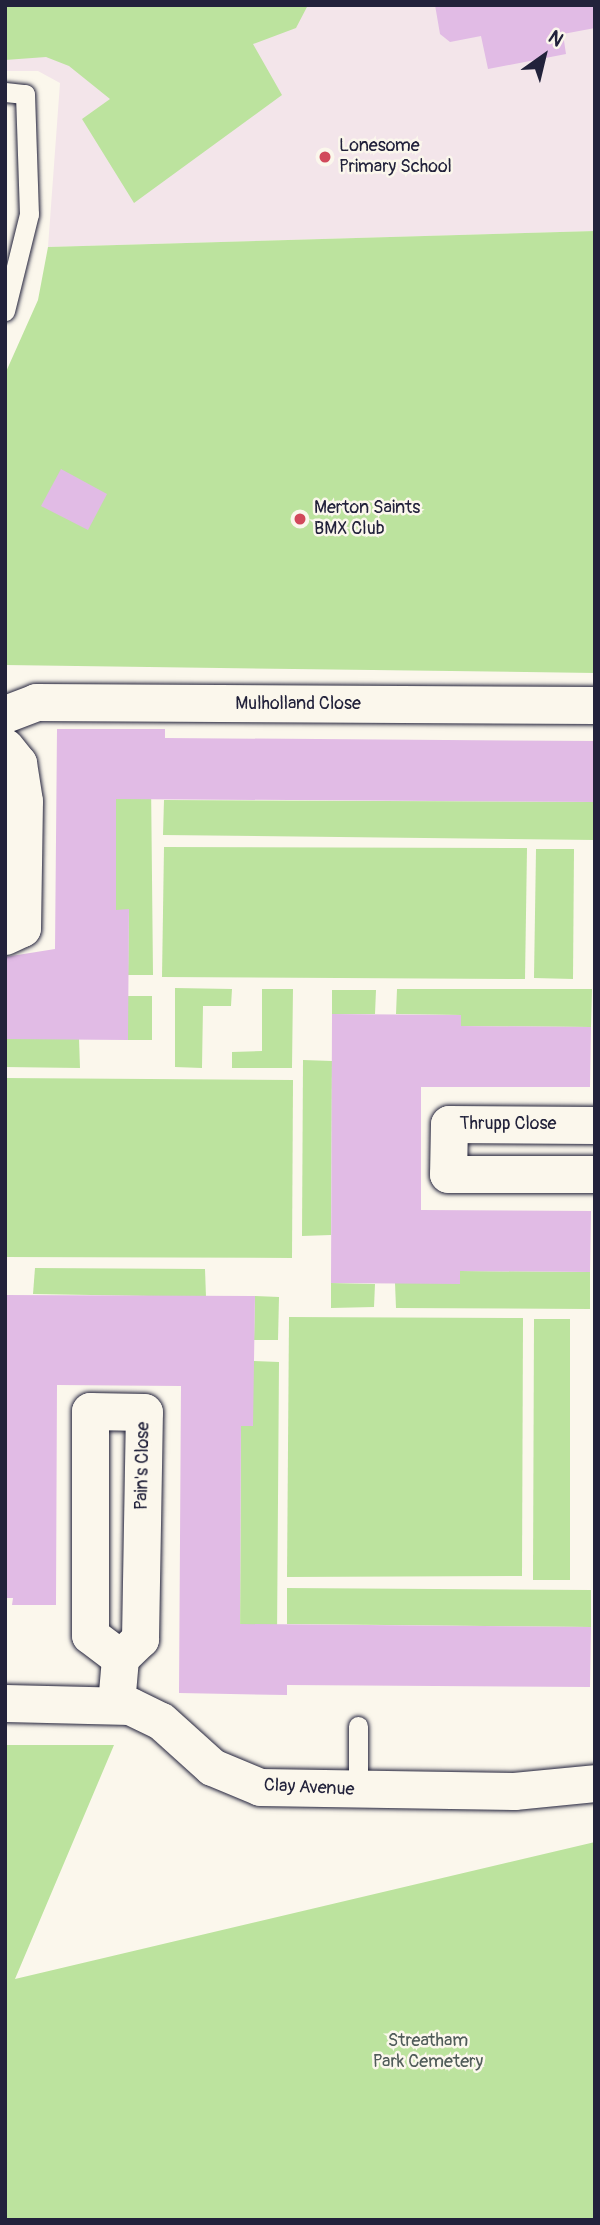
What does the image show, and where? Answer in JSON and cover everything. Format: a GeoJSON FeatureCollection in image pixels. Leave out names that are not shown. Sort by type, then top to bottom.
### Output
{"type":"FeatureCollection","features":[{"type":"Feature","properties":{"kind":"street","name":"Mulholland Close"},"geometry":{"type":"LineString","coordinates":[[5,714],[36,702],[595,705]]}},
{"type":"Feature","properties":{"kind":"street"},"geometry":{"type":"LineString","coordinates":[[5,747],[18,764],[24,801],[22,928],[5,936]]}},
{"type":"Feature","properties":{"kind":"street","name":"Thrupp Close"},"geometry":{"type":"LineString","coordinates":[[595,1125],[449,1124],[448,1174],[595,1174]]}},
{"type":"Feature","properties":{"kind":"street","name":"Pain's Close"},"geometry":{"type":"LineString","coordinates":[[90,1411],[144,1412],[140,1639],[120,1658],[90,1635],[90,1411]]}},
{"type":"Feature","properties":{"kind":"street"},"geometry":{"type":"LineString","coordinates":[[116,1704],[120,1658]]}},
{"type":"Feature","properties":{"kind":"street","name":"Clay Avenue"},"geometry":{"type":"LineString","coordinates":[[5,1703],[116,1704],[161,1721],[231,1778],[290,1791],[548,1790],[595,1783]]}},
{"type":"Feature","properties":{"kind":"lane"},"geometry":{"type":"LineString","coordinates":[[5,92],[25,94],[29,214],[5,311]]}},
{"type":"Feature","properties":{"kind":"lane"},"geometry":{"type":"LineString","coordinates":[[358,1726],[358,1791]]}},
{"type":"Feature","properties":{"kind":"shaded area","name":"Lonesome Primary School"},"geometry":{"type":"Polygon","coordinates":[[[5,5],[595,5],[595,231],[48,247],[60,83],[38,71],[5,71],[5,5]]]}},
{"type":"Feature","properties":{"kind":"green space"},"geometry":{"type":"Polygon","coordinates":[[[5,5],[308,5],[296,28],[253,44],[282,95],[134,203],[82,119],[110,99],[69,66],[46,57],[5,60],[5,5]]]}},
{"type":"Feature","properties":{"kind":"green space","name":"Merton Saints BMX Club"},"geometry":{"type":"Polygon","coordinates":[[[595,231],[595,673],[5,665],[5,374],[38,300],[48,247],[595,231]]]}},
{"type":"Feature","properties":{"kind":"green space"},"geometry":{"type":"Polygon","coordinates":[[[116,780],[151,780],[153,975],[128,975],[129,910],[116,910],[116,780]]]}},
{"type":"Feature","properties":{"kind":"green space"},"geometry":{"type":"Polygon","coordinates":[[[164,800],[595,802],[595,840],[163,835],[164,800]]]}},
{"type":"Feature","properties":{"kind":"green space"},"geometry":{"type":"Polygon","coordinates":[[[164,847],[527,848],[525,979],[162,977],[164,847]]]}},
{"type":"Feature","properties":{"kind":"green space"},"geometry":{"type":"Polygon","coordinates":[[[536,849],[574,849],[573,979],[534,978],[536,849]]]}},
{"type":"Feature","properties":{"kind":"green space"},"geometry":{"type":"Polygon","coordinates":[[[175,988],[232,989],[231,1006],[203,1006],[202,1068],[175,1067],[175,988]]]}},
{"type":"Feature","properties":{"kind":"green space"},"geometry":{"type":"Polygon","coordinates":[[[262,989],[293,989],[292,1068],[232,1068],[232,1052],[262,1051],[262,989]]]}},
{"type":"Feature","properties":{"kind":"green space"},"geometry":{"type":"Polygon","coordinates":[[[397,989],[592,989],[591,1027],[461,1026],[461,1015],[396,1014],[397,989]]]}},
{"type":"Feature","properties":{"kind":"green space"},"geometry":{"type":"Polygon","coordinates":[[[332,990],[376,990],[375,1014],[332,1014],[332,990]]]}},
{"type":"Feature","properties":{"kind":"green space"},"geometry":{"type":"Polygon","coordinates":[[[127,996],[152,996],[152,1040],[128,1040],[127,996]]]}},
{"type":"Feature","properties":{"kind":"green space"},"geometry":{"type":"Polygon","coordinates":[[[5,1039],[79,1039],[80,1068],[5,1067],[5,1039]]]}},
{"type":"Feature","properties":{"kind":"green space"},"geometry":{"type":"Polygon","coordinates":[[[303,1060],[332,1061],[331,1235],[302,1236],[303,1060]]]}},
{"type":"Feature","properties":{"kind":"green space"},"geometry":{"type":"Polygon","coordinates":[[[5,1078],[293,1080],[292,1258],[5,1257],[5,1078]]]}},
{"type":"Feature","properties":{"kind":"green space"},"geometry":{"type":"Polygon","coordinates":[[[35,1268],[205,1269],[206,1297],[33,1294],[35,1268]]]}},
{"type":"Feature","properties":{"kind":"green space"},"geometry":{"type":"Polygon","coordinates":[[[460,1271],[590,1272],[590,1309],[396,1308],[395,1283],[460,1271]]]}},
{"type":"Feature","properties":{"kind":"green space"},"geometry":{"type":"Polygon","coordinates":[[[331,1283],[375,1284],[374,1307],[331,1308],[331,1283]]]}},
{"type":"Feature","properties":{"kind":"green space"},"geometry":{"type":"Polygon","coordinates":[[[255,1296],[279,1297],[278,1340],[254,1340],[255,1296]]]}},
{"type":"Feature","properties":{"kind":"green space"},"geometry":{"type":"Polygon","coordinates":[[[289,1317],[523,1318],[522,1576],[287,1577],[289,1317]]]}},
{"type":"Feature","properties":{"kind":"green space"},"geometry":{"type":"Polygon","coordinates":[[[534,1319],[570,1319],[570,1580],[533,1580],[534,1319]]]}},
{"type":"Feature","properties":{"kind":"green space"},"geometry":{"type":"Polygon","coordinates":[[[253,1361],[279,1362],[277,1640],[240,1641],[241,1426],[253,1426],[253,1361]]]}},
{"type":"Feature","properties":{"kind":"green space"},"geometry":{"type":"Polygon","coordinates":[[[287,1588],[591,1590],[591,1627],[287,1624],[287,1588]]]}},
{"type":"Feature","properties":{"kind":"green space","name":"Streatham Park Cemetery"},"geometry":{"type":"Polygon","coordinates":[[[5,1745],[114,1745],[15,1979],[595,1842],[595,2220],[5,2220],[5,1745]]]}},
{"type":"Feature","properties":{"kind":"building"},"geometry":{"type":"Polygon","coordinates":[[[435,5],[595,5],[595,28],[563,34],[566,54],[488,69],[481,36],[450,42],[440,34],[435,5]]]}},
{"type":"Feature","properties":{"kind":"building"},"geometry":{"type":"Polygon","coordinates":[[[61,469],[107,494],[88,530],[41,506],[61,469]]]}},
{"type":"Feature","properties":{"kind":"building"},"geometry":{"type":"Polygon","coordinates":[[[57,729],[165,729],[165,738],[595,741],[595,802],[116,799],[116,910],[129,909],[128,1040],[5,1039],[5,957],[55,949],[57,729]]]}},
{"type":"Feature","properties":{"kind":"building"},"geometry":{"type":"Polygon","coordinates":[[[332,1014],[461,1015],[461,1026],[591,1027],[590,1087],[421,1087],[421,1210],[591,1211],[590,1272],[460,1271],[460,1284],[331,1283],[332,1014]]]}},
{"type":"Feature","properties":{"kind":"building"},"geometry":{"type":"Polygon","coordinates":[[[5,1295],[255,1296],[253,1426],[241,1426],[240,1624],[591,1627],[590,1687],[287,1685],[287,1695],[179,1693],[181,1386],[57,1385],[56,1605],[12,1605],[13,1598],[5,1598],[5,1295]]]}},
{"type":"Feature","properties":{"kind":"place","name":"Lonesome Primary School"},"geometry":{"type":"Point","coordinates":[325,157]}},
{"type":"Feature","properties":{"kind":"place","name":"Merton Saints BMX Club"},"geometry":{"type":"Point","coordinates":[300,519]}}]}
